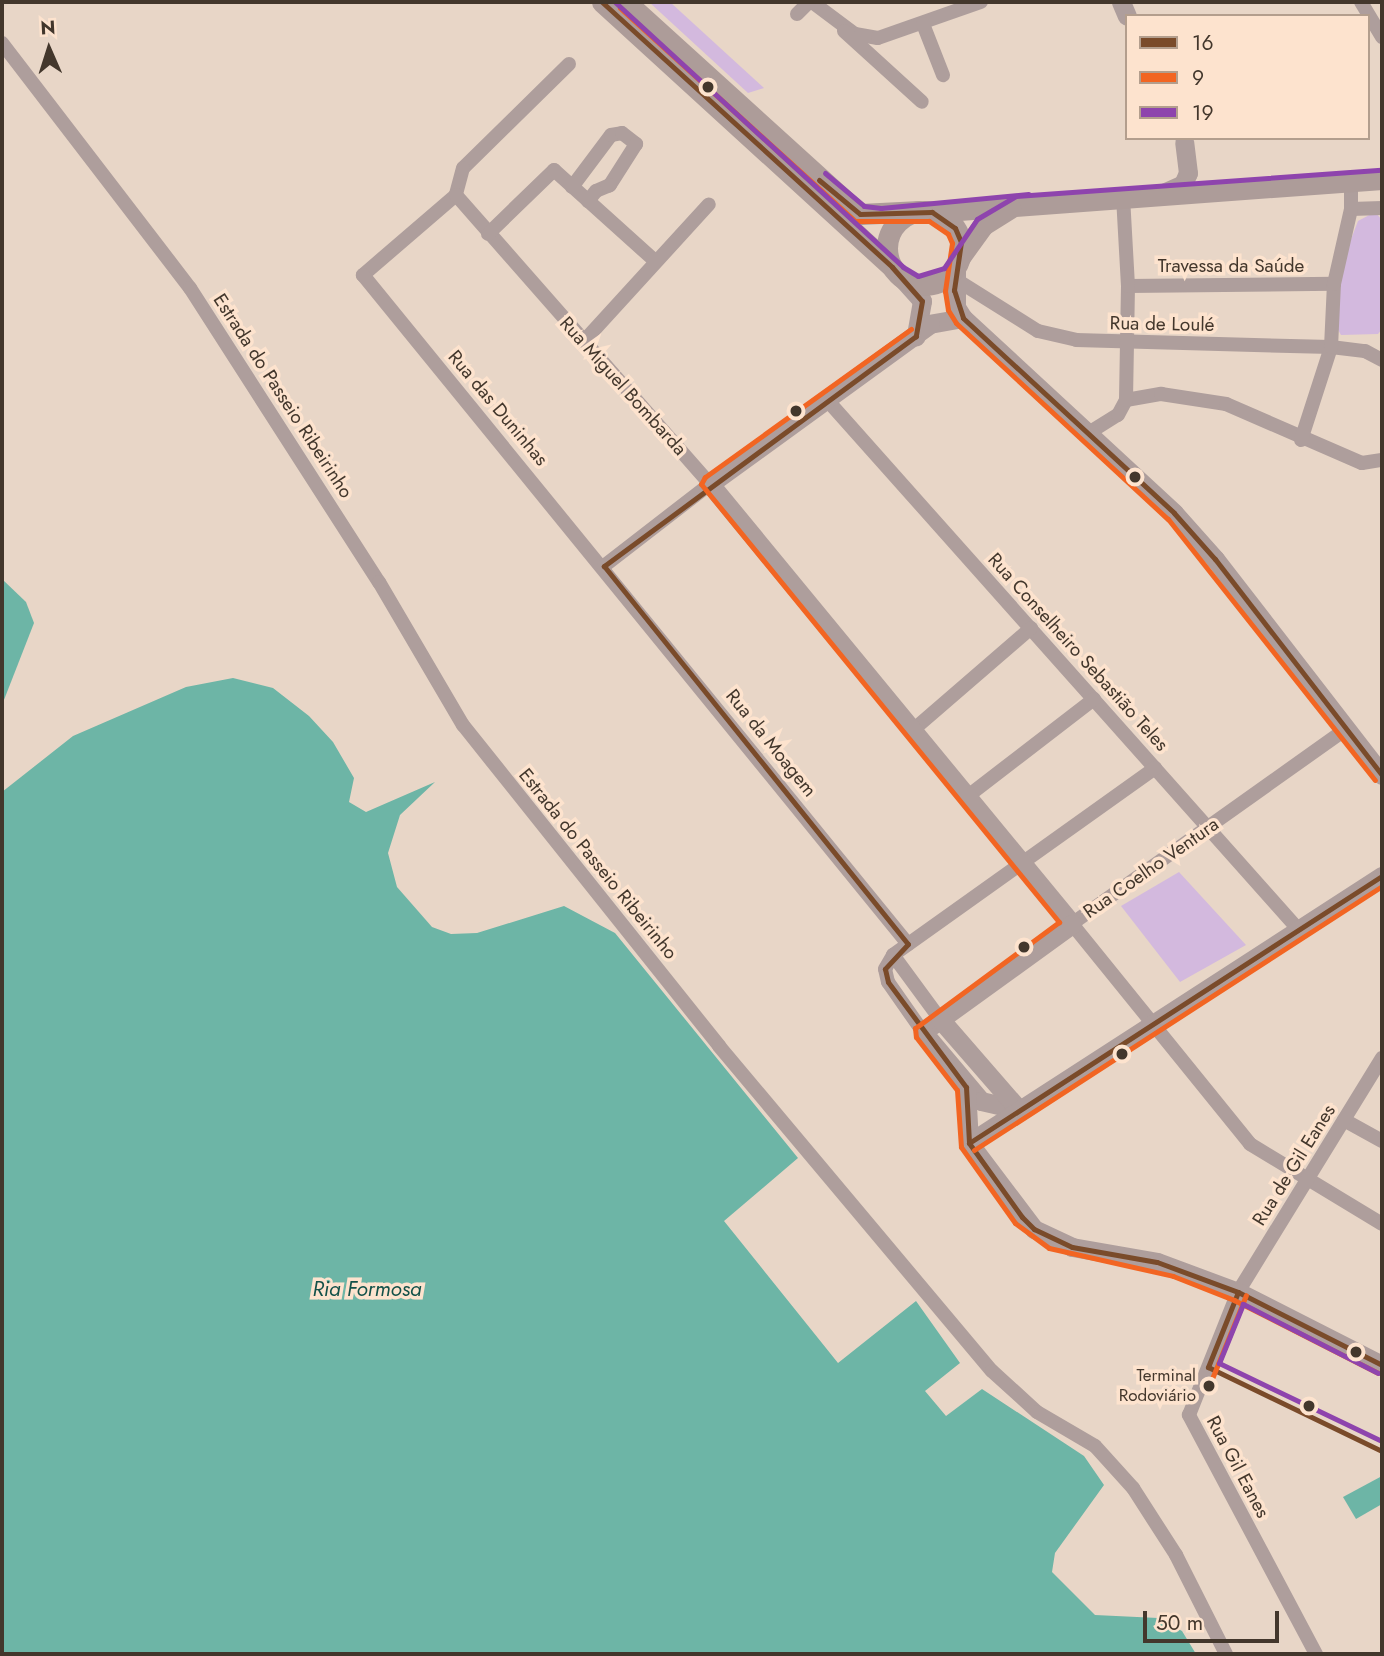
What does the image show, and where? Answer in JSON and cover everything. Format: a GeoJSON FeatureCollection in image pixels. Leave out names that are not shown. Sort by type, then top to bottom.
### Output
{"type":"FeatureCollection","features":[{"type":"Feature","properties":{"kind":"main road"},"geometry":{"type":"LineString","coordinates":[[602,2],[895,270],[929,285],[940,282],[957,268],[983,225],[1018,204]]}},
{"type":"Feature","properties":{"kind":"main road"},"geometry":{"type":"LineString","coordinates":[[626,2],[860,214],[926,212],[1382,179]]}},
{"type":"Feature","properties":{"kind":"main road"},"geometry":{"type":"LineString","coordinates":[[895,270],[887,255],[891,232],[898,222],[926,212],[955,228],[957,268]]}},
{"type":"Feature","properties":{"kind":"street"},"geometry":{"type":"LineString","coordinates":[[797,14],[810,2],[922,102]]}},
{"type":"Feature","properties":{"kind":"street"},"geometry":{"type":"LineString","coordinates":[[825,14],[856,34],[878,38],[981,2]]}},
{"type":"Feature","properties":{"kind":"street"},"geometry":{"type":"LineString","coordinates":[[1370,17],[1382,37]]}},
{"type":"Feature","properties":{"kind":"street"},"geometry":{"type":"LineString","coordinates":[[923,24],[943,75]]}},
{"type":"Feature","properties":{"kind":"street"},"geometry":{"type":"LineString","coordinates":[[881,65],[883,47],[895,34]]}},
{"type":"Feature","properties":{"kind":"street","name":"Estrada do Passeio Ribeirinho"},"geometry":{"type":"LineString","coordinates":[[2,43],[190,288],[372,570],[463,725],[719,1046],[992,1371],[1037,1412],[1096,1446],[1133,1488],[1176,1555],[1226,1654]]}},
{"type":"Feature","properties":{"kind":"street"},"geometry":{"type":"LineString","coordinates":[[456,195],[463,168],[569,64]]}},
{"type":"Feature","properties":{"kind":"street"},"geometry":{"type":"LineString","coordinates":[[572,187],[611,135],[622,133],[636,144],[610,185],[596,191],[588,201]]}},
{"type":"Feature","properties":{"kind":"street"},"geometry":{"type":"LineString","coordinates":[[1183,140],[1208,190]]}},
{"type":"Feature","properties":{"kind":"street"},"geometry":{"type":"LineString","coordinates":[[1161,194],[1183,184],[1188,173],[1183,140]]}},
{"type":"Feature","properties":{"kind":"street"},"geometry":{"type":"LineString","coordinates":[[488,234],[554,170],[656,262]]}},
{"type":"Feature","properties":{"kind":"street"},"geometry":{"type":"LineString","coordinates":[[1301,440],[1331,346],[1335,284],[1351,209],[1351,181]]}},
{"type":"Feature","properties":{"kind":"street","name":"Rua Miguel Bombarda"},"geometry":{"type":"LineString","coordinates":[[456,195],[710,484],[1023,863],[1250,1144],[1382,1224]]}},
{"type":"Feature","properties":{"kind":"street","name":"Rua das Duninhas"},"geometry":{"type":"LineString","coordinates":[[456,195],[363,275],[604,566]]}},
{"type":"Feature","properties":{"kind":"street"},"geometry":{"type":"LineString","coordinates":[[1087,435],[1118,415],[1126,400],[1128,286],[1123,196]]}},
{"type":"Feature","properties":{"kind":"street"},"geometry":{"type":"LineString","coordinates":[[583,341],[709,204]]}},
{"type":"Feature","properties":{"kind":"street"},"geometry":{"type":"LineString","coordinates":[[1351,209],[1382,208]]}},
{"type":"Feature","properties":{"kind":"street"},"geometry":{"type":"LineString","coordinates":[[957,268],[956,307],[964,318],[1087,435],[1134,474],[1215,559],[1382,775]]}},
{"type":"Feature","properties":{"kind":"street","name":"Rua de Loulé"},"geometry":{"type":"LineString","coordinates":[[957,268],[1038,331],[1127,344],[1331,346],[1365,351],[1382,360]]}},
{"type":"Feature","properties":{"kind":"street"},"geometry":{"type":"LineString","coordinates":[[895,270],[922,301],[916,336]]}},
{"type":"Feature","properties":{"kind":"street","name":"Travessa da Saúde"},"geometry":{"type":"LineString","coordinates":[[1128,286],[1335,284]]}},
{"type":"Feature","properties":{"kind":"street"},"geometry":{"type":"LineString","coordinates":[[604,566],[710,484],[937,321],[964,318]]}},
{"type":"Feature","properties":{"kind":"street"},"geometry":{"type":"LineString","coordinates":[[1365,351],[1382,350]]}},
{"type":"Feature","properties":{"kind":"street"},"geometry":{"type":"LineString","coordinates":[[1126,400],[1161,394],[1226,404],[1301,440],[1362,463],[1382,460]]}},
{"type":"Feature","properties":{"kind":"street","name":"Rua Conselheiro Sebastião Teles"},"geometry":{"type":"LineString","coordinates":[[828,401],[1299,929]]}},
{"type":"Feature","properties":{"kind":"street","name":"Rua da Moagem"},"geometry":{"type":"LineString","coordinates":[[604,566],[908,944]]}},
{"type":"Feature","properties":{"kind":"street"},"geometry":{"type":"LineString","coordinates":[[913,730],[1031,628]]}},
{"type":"Feature","properties":{"kind":"street"},"geometry":{"type":"LineString","coordinates":[[968,796],[1094,699]]}},
{"type":"Feature","properties":{"kind":"street","name":"Rua Coelho Ventura"},"geometry":{"type":"LineString","coordinates":[[923,1032],[1346,729]]}},
{"type":"Feature","properties":{"kind":"street"},"geometry":{"type":"LineString","coordinates":[[1019,1110],[981,1101],[966,1087],[888,982],[885,969],[893,955],[1155,768]]}},
{"type":"Feature","properties":{"kind":"street"},"geometry":{"type":"LineString","coordinates":[[968,1143],[1382,876]]}},
{"type":"Feature","properties":{"kind":"street"},"geometry":{"type":"LineString","coordinates":[[893,955],[940,1019],[1019,1110]]}},
{"type":"Feature","properties":{"kind":"street","name":"Rua de Gil Eanes"},"geometry":{"type":"LineString","coordinates":[[1238,1292],[1382,1058]]}},
{"type":"Feature","properties":{"kind":"street"},"geometry":{"type":"LineString","coordinates":[[966,1087],[968,1143],[1022,1217],[1043,1234],[1072,1247],[1157,1262],[1238,1292],[1382,1365]]}},
{"type":"Feature","properties":{"kind":"street"},"geometry":{"type":"LineString","coordinates":[[1344,1120],[1382,1141]]}},
{"type":"Feature","properties":{"kind":"street","name":"Rua Gil Eanes"},"geometry":{"type":"LineString","coordinates":[[1238,1292],[1189,1415],[1316,1654]]}},
{"type":"Feature","properties":{"kind":"shaded area"},"geometry":{"type":"Polygon","coordinates":[[[649,2],[670,2],[764,88],[748,93],[649,2]]]}},
{"type":"Feature","properties":{"kind":"shaded area"},"geometry":{"type":"Polygon","coordinates":[[[1375,212],[1382,220],[1382,329],[1378,334],[1341,335],[1336,326],[1334,284],[1358,221],[1375,212]]]}},
{"type":"Feature","properties":{"kind":"shaded area"},"geometry":{"type":"Polygon","coordinates":[[[1179,872],[1246,945],[1180,982],[1121,906],[1179,872]]]}},
{"type":"Feature","properties":{"kind":"water"},"geometry":{"type":"Polygon","coordinates":[[[2,579],[26,602],[34,623],[2,705],[2,579]]]}},
{"type":"Feature","properties":{"kind":"water","name":"Ria Formosa"},"geometry":{"type":"Polygon","coordinates":[[[233,678],[273,688],[309,716],[333,742],[354,778],[349,802],[366,812],[435,782],[400,815],[388,853],[397,887],[432,927],[451,934],[477,933],[564,906],[615,933],[798,1158],[724,1221],[838,1363],[916,1301],[960,1363],[925,1391],[946,1416],[982,1389],[1084,1456],[1104,1485],[1055,1553],[1052,1572],[1095,1615],[1158,1618],[1182,1631],[1196,1654],[2,1654],[2,792],[73,736],[186,687],[233,678]]]}},
{"type":"Feature","properties":{"kind":"water"},"geometry":{"type":"Polygon","coordinates":[[[1382,1476],[1382,1504],[1356,1519],[1343,1497],[1382,1476]]]}},
{"type":"Feature","properties":{"kind":"transit line","name":"16"},"geometry":{"type":"LineString","coordinates":[[602,2],[892,267],[922,301],[916,336],[604,566],[908,944],[885,969],[888,982],[966,1087],[969,1143],[1022,1217],[1034,1229],[1072,1247],[1157,1262],[1238,1292],[1382,1365]]}},
{"type":"Feature","properties":{"kind":"transit line","name":"19"},"geometry":{"type":"LineString","coordinates":[[615,2],[903,267],[918,276],[944,268],[977,219],[1016,196],[1381,170]]}},
{"type":"Feature","properties":{"kind":"transit line","name":"9"},"geometry":{"type":"LineString","coordinates":[[620,8],[855,221],[929,221],[948,234],[952,243],[945,291],[948,310],[956,323],[1168,519],[1375,780]]}},
{"type":"Feature","properties":{"kind":"transit line","name":"19"},"geometry":{"type":"LineString","coordinates":[[825,173],[864,206],[881,208],[1028,194]]}},
{"type":"Feature","properties":{"kind":"transit line","name":"16"},"geometry":{"type":"LineString","coordinates":[[819,180],[860,214],[932,212],[955,228],[961,242],[954,290],[963,318],[1174,513],[1215,559],[1382,775]]}},
{"type":"Feature","properties":{"kind":"transit line","name":"9"},"geometry":{"type":"LineString","coordinates":[[911,329],[705,477],[701,484],[1059,922],[915,1028],[916,1037],[957,1090],[961,1147],[1015,1223],[1049,1248],[1173,1276],[1234,1300],[1378,1373]]}},
{"type":"Feature","properties":{"kind":"transit line","name":"16"},"geometry":{"type":"LineString","coordinates":[[969,1143],[1382,876]]}},
{"type":"Feature","properties":{"kind":"transit line","name":"9"},"geometry":{"type":"LineString","coordinates":[[974,1150],[1382,886]]}},
{"type":"Feature","properties":{"kind":"transit line","name":"16"},"geometry":{"type":"LineString","coordinates":[[1238,1292],[1208,1367],[1382,1451]]}},
{"type":"Feature","properties":{"kind":"transit line","name":"9"},"geometry":{"type":"LineString","coordinates":[[1209,1386],[1246,1295]]}},
{"type":"Feature","properties":{"kind":"transit line","name":"19"},"geometry":{"type":"LineString","coordinates":[[1378,1373],[1243,1304],[1219,1363],[1382,1441]]}},
{"type":"Feature","properties":{"kind":"place","name":"Terminal Rodoviário"},"geometry":{"type":"Point","coordinates":[1209,1386]}}]}
